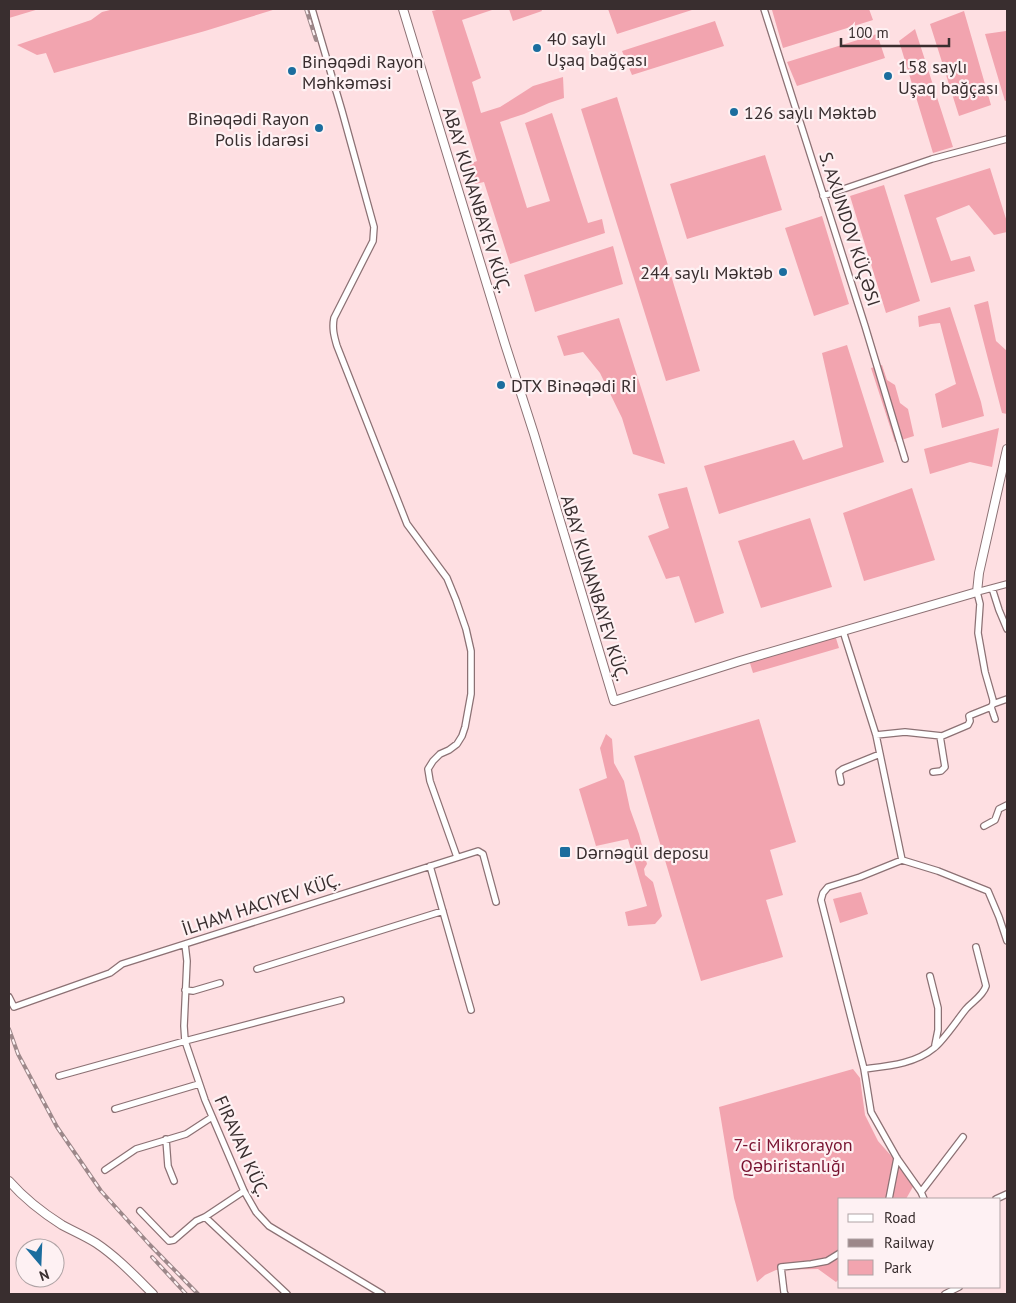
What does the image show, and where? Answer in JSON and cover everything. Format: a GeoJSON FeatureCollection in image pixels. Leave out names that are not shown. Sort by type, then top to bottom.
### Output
{"type":"FeatureCollection","features":[{"type":"Feature","properties":{"kind":"street"},"geometry":{"type":"LineString","coordinates":[[312,9],[374,227],[373,241],[334,318],[333,333],[407,524],[447,578],[466,629],[471,651],[471,694],[465,728],[457,744],[440,754],[432,761],[428,769],[430,781],[457,857]]}},
{"type":"Feature","properties":{"kind":"street","name":"ABAY KUNANBAYEV KÜÇ."},"geometry":{"type":"LineString","coordinates":[[403,9],[614,701],[740,661],[977,592]]}},
{"type":"Feature","properties":{"kind":"street","name":"S. AXUNDOV KÜÇƏSI"},"geometry":{"type":"LineString","coordinates":[[764,9],[865,326],[905,459]]}},
{"type":"Feature","properties":{"kind":"street"},"geometry":{"type":"LineString","coordinates":[[824,196],[932,159],[1007,139]]}},
{"type":"Feature","properties":{"kind":"street"},"geometry":{"type":"LineString","coordinates":[[994,720],[978,633],[980,604],[977,592],[978,573],[1007,449]]}},
{"type":"Feature","properties":{"kind":"street"},"geometry":{"type":"LineString","coordinates":[[977,592],[1007,584]]}},
{"type":"Feature","properties":{"kind":"street"},"geometry":{"type":"LineString","coordinates":[[992,588],[998,610],[1007,629]]}},
{"type":"Feature","properties":{"kind":"street"},"geometry":{"type":"LineString","coordinates":[[842,631],[876,736],[902,860]]}},
{"type":"Feature","properties":{"kind":"street"},"geometry":{"type":"LineString","coordinates":[[876,736],[905,732],[940,736],[968,725],[971,715],[1007,699]]}},
{"type":"Feature","properties":{"kind":"street"},"geometry":{"type":"LineString","coordinates":[[933,772],[942,771],[945,767],[940,736]]}},
{"type":"Feature","properties":{"kind":"street"},"geometry":{"type":"LineString","coordinates":[[841,782],[839,772],[843,768],[880,754]]}},
{"type":"Feature","properties":{"kind":"street"},"geometry":{"type":"LineString","coordinates":[[984,826],[995,820],[999,809],[1007,805]]}},
{"type":"Feature","properties":{"kind":"street"},"geometry":{"type":"LineString","coordinates":[[9,997],[14,1007],[110,973],[122,964],[478,851],[483,854],[496,902]]}},
{"type":"Feature","properties":{"kind":"street"},"geometry":{"type":"LineString","coordinates":[[924,1198],[897,1158],[871,1112],[864,1069],[821,900],[823,893],[828,887],[860,877],[902,860],[988,890],[1007,941]]}},
{"type":"Feature","properties":{"kind":"street"},"geometry":{"type":"LineString","coordinates":[[430,866],[471,1010]]}},
{"type":"Feature","properties":{"kind":"street"},"geometry":{"type":"LineString","coordinates":[[257,969],[443,911]]}},
{"type":"Feature","properties":{"kind":"street","name":"FIRAVAN KÜÇ."},"geometry":{"type":"LineString","coordinates":[[185,944],[187,961],[185,1041],[199,1084],[244,1191],[256,1212],[269,1226],[382,1294]]}},
{"type":"Feature","properties":{"kind":"street"},"geometry":{"type":"LineString","coordinates":[[864,1069],[899,1064],[926,1054],[935,1047],[971,1003],[984,992],[986,986],[976,947]]}},
{"type":"Feature","properties":{"kind":"street"},"geometry":{"type":"LineString","coordinates":[[930,976],[938,1008],[935,1047]]}},
{"type":"Feature","properties":{"kind":"street"},"geometry":{"type":"LineString","coordinates":[[185,990],[193,991],[220,983]]}},
{"type":"Feature","properties":{"kind":"street"},"geometry":{"type":"LineString","coordinates":[[59,1076],[341,1000]]}},
{"type":"Feature","properties":{"kind":"street"},"geometry":{"type":"LineString","coordinates":[[115,1109],[199,1084]]}},
{"type":"Feature","properties":{"kind":"street"},"geometry":{"type":"LineString","coordinates":[[105,1170],[136,1149],[192,1131],[212,1117]]}},
{"type":"Feature","properties":{"kind":"street"},"geometry":{"type":"LineString","coordinates":[[921,1192],[963,1137]]}},
{"type":"Feature","properties":{"kind":"street"},"geometry":{"type":"LineString","coordinates":[[166,1140],[168,1166],[174,1181]]}},
{"type":"Feature","properties":{"kind":"street"},"geometry":{"type":"LineString","coordinates":[[888,1198],[897,1158]]}},
{"type":"Feature","properties":{"kind":"street"},"geometry":{"type":"LineString","coordinates":[[9,1181],[16,1189],[55,1220],[106,1250],[153,1294]]}},
{"type":"Feature","properties":{"kind":"street"},"geometry":{"type":"LineString","coordinates":[[140,1211],[169,1241],[174,1240],[196,1221],[244,1191]]}},
{"type":"Feature","properties":{"kind":"street"},"geometry":{"type":"LineString","coordinates":[[205,1217],[287,1294]]}},
{"type":"Feature","properties":{"kind":"street"},"geometry":{"type":"LineString","coordinates":[[785,1294],[781,1267],[827,1261],[838,1254]]}},
{"type":"Feature","properties":{"kind":"street"},"geometry":{"type":"LineString","coordinates":[[945,1294],[957,1288]]}},
{"type":"Feature","properties":{"kind":"green space"},"geometry":{"type":"Polygon","coordinates":[[[9,9],[39,9],[9,18],[9,9]]]}},
{"type":"Feature","properties":{"kind":"green space"},"geometry":{"type":"Polygon","coordinates":[[[114,9],[276,9],[54,73],[46,53],[37,55],[17,45],[91,20],[102,12],[114,9]]]}},
{"type":"Feature","properties":{"kind":"green space"},"geometry":{"type":"Polygon","coordinates":[[[441,9],[495,9],[462,20],[481,78],[472,82],[481,113],[500,107],[533,86],[563,77],[564,98],[500,122],[527,208],[550,201],[525,123],[552,113],[588,223],[602,219],[605,233],[510,264],[484,182],[475,184],[469,164],[477,161],[432,11],[441,9]]]}},
{"type":"Feature","properties":{"kind":"green space"},"geometry":{"type":"Polygon","coordinates":[[[509,9],[541,9],[542,11],[513,21],[509,9]]]}},
{"type":"Feature","properties":{"kind":"green space"},"geometry":{"type":"Polygon","coordinates":[[[608,9],[695,9],[617,34],[608,9]]]}},
{"type":"Feature","properties":{"kind":"green space"},"geometry":{"type":"Polygon","coordinates":[[[869,9],[873,20],[783,48],[772,10],[869,9]]]}},
{"type":"Feature","properties":{"kind":"green space"},"geometry":{"type":"Polygon","coordinates":[[[964,11],[991,105],[959,116],[930,24],[964,11]]]}},
{"type":"Feature","properties":{"kind":"green space"},"geometry":{"type":"Polygon","coordinates":[[[715,21],[724,46],[632,75],[622,51],[715,21]]]}},
{"type":"Feature","properties":{"kind":"green space"},"geometry":{"type":"Polygon","coordinates":[[[915,29],[953,147],[933,153],[899,41],[915,29]]]}},
{"type":"Feature","properties":{"kind":"green space"},"geometry":{"type":"Polygon","coordinates":[[[1006,31],[1007,100],[1005,101],[985,34],[1006,31]]]}},
{"type":"Feature","properties":{"kind":"green space"},"geometry":{"type":"Polygon","coordinates":[[[877,34],[885,58],[797,86],[787,62],[877,34]]]}},
{"type":"Feature","properties":{"kind":"green space"},"geometry":{"type":"Polygon","coordinates":[[[617,97],[700,371],[666,381],[581,109],[617,97]]]}},
{"type":"Feature","properties":{"kind":"green space"},"geometry":{"type":"Polygon","coordinates":[[[765,155],[782,210],[687,239],[670,184],[765,155]]]}},
{"type":"Feature","properties":{"kind":"green space"},"geometry":{"type":"Polygon","coordinates":[[[990,168],[1007,222],[1007,232],[994,235],[969,205],[936,218],[951,261],[970,256],[975,271],[931,283],[904,195],[990,168]]]}},
{"type":"Feature","properties":{"kind":"green space"},"geometry":{"type":"Polygon","coordinates":[[[884,185],[920,301],[886,313],[850,196],[884,185]]]}},
{"type":"Feature","properties":{"kind":"green space"},"geometry":{"type":"Polygon","coordinates":[[[822,216],[849,304],[814,316],[785,228],[822,216]]]}},
{"type":"Feature","properties":{"kind":"green space"},"geometry":{"type":"Polygon","coordinates":[[[613,246],[623,284],[535,312],[524,275],[613,246]]]}},
{"type":"Feature","properties":{"kind":"green space"},"geometry":{"type":"Polygon","coordinates":[[[988,301],[996,341],[1007,351],[1007,414],[1002,413],[974,305],[988,301]]]}},
{"type":"Feature","properties":{"kind":"green space"},"geometry":{"type":"Polygon","coordinates":[[[950,307],[984,416],[942,428],[935,394],[956,384],[940,323],[919,327],[918,316],[950,307]]]}},
{"type":"Feature","properties":{"kind":"green space"},"geometry":{"type":"Polygon","coordinates":[[[619,318],[665,464],[633,454],[622,418],[600,373],[583,352],[564,356],[557,336],[619,318]]]}},
{"type":"Feature","properties":{"kind":"green space"},"geometry":{"type":"Polygon","coordinates":[[[847,345],[884,462],[719,514],[704,466],[794,440],[803,460],[843,447],[822,353],[847,345]]]}},
{"type":"Feature","properties":{"kind":"green space"},"geometry":{"type":"Polygon","coordinates":[[[882,365],[887,380],[895,385],[900,403],[908,409],[914,436],[895,442],[871,368],[882,365]]]}},
{"type":"Feature","properties":{"kind":"green space"},"geometry":{"type":"Polygon","coordinates":[[[999,428],[992,467],[970,462],[930,474],[924,449],[999,428]]]}},
{"type":"Feature","properties":{"kind":"green space"},"geometry":{"type":"Polygon","coordinates":[[[687,487],[724,613],[695,623],[679,576],[666,579],[648,536],[669,528],[658,494],[687,487]]]}},
{"type":"Feature","properties":{"kind":"green space"},"geometry":{"type":"Polygon","coordinates":[[[912,488],[935,560],[864,581],[843,513],[912,488]]]}},
{"type":"Feature","properties":{"kind":"green space"},"geometry":{"type":"Polygon","coordinates":[[[810,518],[832,587],[761,608],[738,541],[810,518]]]}},
{"type":"Feature","properties":{"kind":"green space"},"geometry":{"type":"Polygon","coordinates":[[[835,635],[839,648],[753,673],[749,660],[835,635]]]}},
{"type":"Feature","properties":{"kind":"green space"},"geometry":{"type":"Polygon","coordinates":[[[759,719],[796,842],[770,850],[783,895],[766,900],[783,957],[701,981],[634,756],[759,719]]]}},
{"type":"Feature","properties":{"kind":"green space"},"geometry":{"type":"Polygon","coordinates":[[[606,734],[612,739],[614,763],[624,781],[630,809],[647,864],[644,869],[645,875],[653,882],[662,916],[655,924],[628,926],[625,912],[647,906],[628,839],[596,846],[579,789],[607,778],[600,748],[606,734]]]}},
{"type":"Feature","properties":{"kind":"green space"},"geometry":{"type":"Polygon","coordinates":[[[861,892],[868,914],[840,923],[833,899],[861,892]]]}},
{"type":"Feature","properties":{"kind":"green space","name":"7-ci Mikrorayon Qəbiristanlığı"},"geometry":{"type":"Polygon","coordinates":[[[853,1069],[860,1078],[865,1115],[878,1141],[915,1183],[907,1198],[838,1198],[838,1280],[836,1282],[818,1269],[776,1270],[765,1275],[757,1282],[734,1198],[719,1107],[853,1069]]]}},
{"type":"Feature","properties":{"kind":"railway"},"geometry":{"type":"LineString","coordinates":[[306,9],[316,40]]}},
{"type":"Feature","properties":{"kind":"railway"},"geometry":{"type":"LineString","coordinates":[[9,1029],[18,1054],[57,1127],[101,1191],[198,1294]]}},
{"type":"Feature","properties":{"kind":"railway"},"geometry":{"type":"LineString","coordinates":[[152,1257],[186,1294]]}},
{"type":"Feature","properties":{"kind":"place","name":"40 saylı Uşaq bağçası"},"geometry":{"type":"Point","coordinates":[537,48]}},
{"type":"Feature","properties":{"kind":"place","name":"Binəqədi Rayon Məhkəməsi"},"geometry":{"type":"Point","coordinates":[292,71]}},
{"type":"Feature","properties":{"kind":"place","name":"158 saylı Uşaq bağçası"},"geometry":{"type":"Point","coordinates":[888,76]}},
{"type":"Feature","properties":{"kind":"place","name":"126 saylı Məktəb"},"geometry":{"type":"Point","coordinates":[734,112]}},
{"type":"Feature","properties":{"kind":"place","name":"Binəqədi Rayon Polis İdarəsi"},"geometry":{"type":"Point","coordinates":[319,128]}},
{"type":"Feature","properties":{"kind":"place","name":"244 saylı Məktəb"},"geometry":{"type":"Point","coordinates":[783,272]}},
{"type":"Feature","properties":{"kind":"place","name":"DTX Binəqədi Rİ"},"geometry":{"type":"Point","coordinates":[501,385]}},
{"type":"Feature","properties":{"kind":"place","name":"Dərnəgül deposu"},"geometry":{"type":"Point","coordinates":[565,852]}}]}
